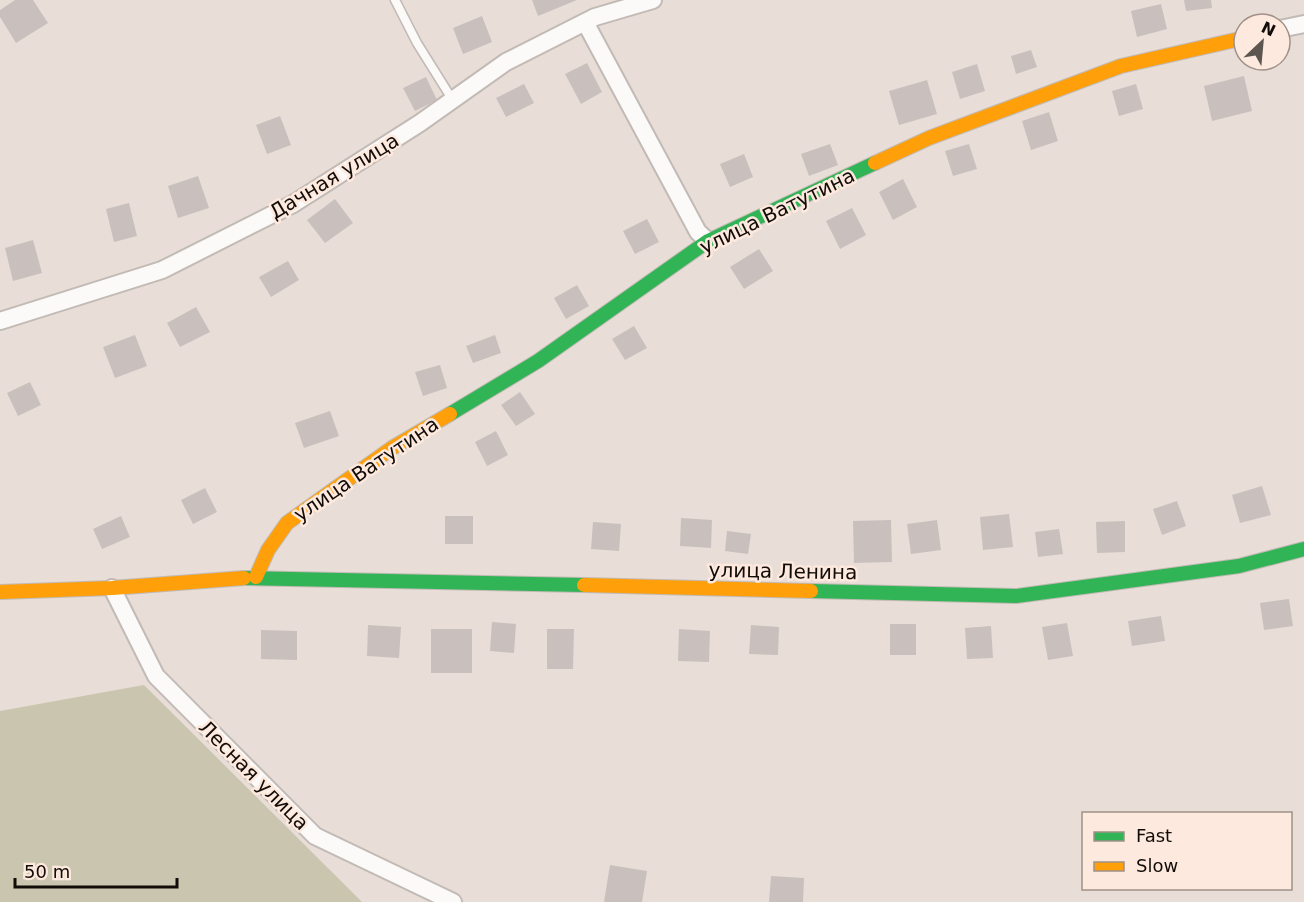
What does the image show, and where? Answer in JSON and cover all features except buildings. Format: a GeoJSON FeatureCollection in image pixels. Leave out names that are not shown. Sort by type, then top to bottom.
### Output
{"type":"FeatureCollection","features":[{"type":"Feature","properties":{"kind":"street","name":"Дачная улица"},"geometry":{"type":"LineString","coordinates":[[0,321],[162,270],[293,204],[420,123],[506,62],[596,17],[653,0]]}},
{"type":"Feature","properties":{"kind":"street"},"geometry":{"type":"LineString","coordinates":[[585,22],[698,232],[708,241]]}},
{"type":"Feature","properties":{"kind":"street","name":"улица Ватутина"},"geometry":{"type":"LineString","coordinates":[[256,577],[268,550],[287,523],[392,447],[538,361],[708,241],[950,130],[1121,66],[1232,41]]}},
{"type":"Feature","properties":{"kind":"street","name":"улица Ленина"},"geometry":{"type":"LineString","coordinates":[[0,592],[112,588],[256,577],[1017,596],[1239,566],[1304,549]]}},
{"type":"Feature","properties":{"kind":"street","name":"Лесная улица"},"geometry":{"type":"LineString","coordinates":[[112,588],[156,676],[315,836],[453,902]]}},
{"type":"Feature","properties":{"kind":"lane"},"geometry":{"type":"LineString","coordinates":[[395,0],[417,43],[452,99]]}},
{"type":"Feature","properties":{"kind":"shaded area"},"geometry":{"type":"Polygon","coordinates":[[[144,685],[362,902],[0,902],[0,711],[144,685]]]}},
{"type":"Feature","properties":{"kind":"traffic: fast"},"geometry":{"type":"LineString","coordinates":[[450,414],[538,361],[708,241],[875,163]]}},
{"type":"Feature","properties":{"kind":"traffic: fast"},"geometry":{"type":"LineString","coordinates":[[811,591],[1016,596],[1239,566],[1304,549]]}},
{"type":"Feature","properties":{"kind":"traffic: fast"},"geometry":{"type":"LineString","coordinates":[[244,578],[584,585]]}},
{"type":"Feature","properties":{"kind":"traffic: slow"},"geometry":{"type":"LineString","coordinates":[[875,163],[929,138],[1121,66],[1232,41]]}},
{"type":"Feature","properties":{"kind":"traffic: slow"},"geometry":{"type":"LineString","coordinates":[[256,577],[268,550],[287,523],[392,448],[450,414]]}},
{"type":"Feature","properties":{"kind":"traffic: slow"},"geometry":{"type":"LineString","coordinates":[[0,592],[112,588],[244,578]]}},
{"type":"Feature","properties":{"kind":"traffic: slow"},"geometry":{"type":"LineString","coordinates":[[584,585],[811,591]]}}]}
